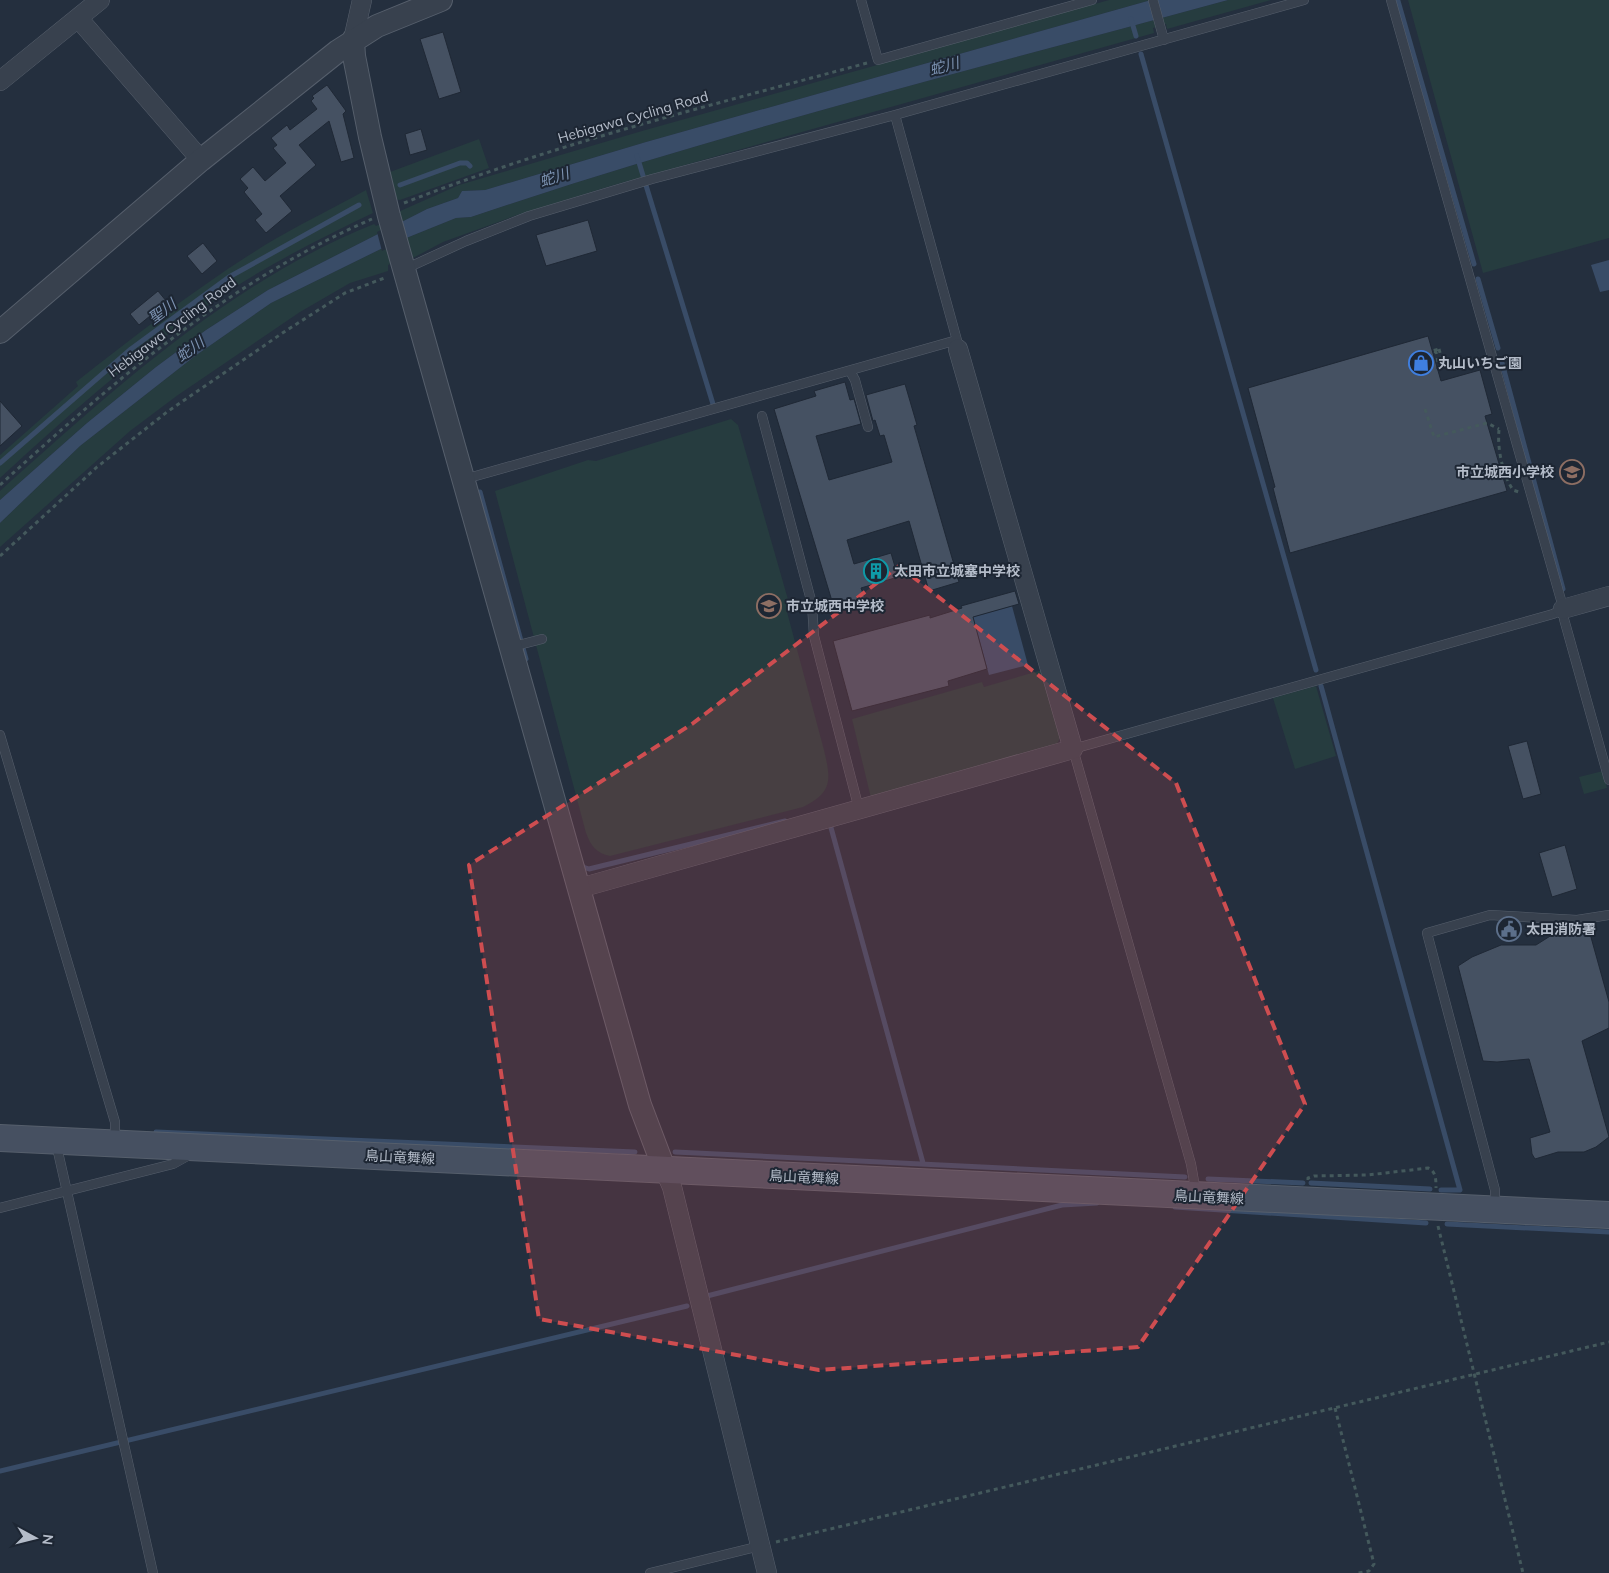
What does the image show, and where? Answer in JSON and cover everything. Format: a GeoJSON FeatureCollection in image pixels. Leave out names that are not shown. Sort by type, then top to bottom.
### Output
{"type":"FeatureCollection","features":[{"type":"Feature","properties":{"kind":"main road","name":"鳥山竜舞線"},"geometry":{"type":"LineString","coordinates":[[0,1138],[115,1142],[665,1171],[1609,1215]]}},
{"type":"Feature","properties":{"kind":"street"},"geometry":{"type":"LineString","coordinates":[[0,81],[100,0]]}},
{"type":"Feature","properties":{"kind":"street"},"geometry":{"type":"LineString","coordinates":[[362,0],[353,40],[354,56],[370,137],[388,213],[465,479],[520,645],[580,888],[640,1105],[672,1187],[767,1573]]}},
{"type":"Feature","properties":{"kind":"street"},"geometry":{"type":"LineString","coordinates":[[0,332],[201,160],[353,40],[376,26],[441,0]]}},
{"type":"Feature","properties":{"kind":"street"},"geometry":{"type":"LineString","coordinates":[[78,18],[201,160]]}},
{"type":"Feature","properties":{"kind":"street"},"geometry":{"type":"LineString","coordinates":[[580,888],[1073,749],[958,344]]}},
{"type":"Feature","properties":{"kind":"street"},"geometry":{"type":"LineString","coordinates":[[1563,609],[1609,596]]}},
{"type":"Feature","properties":{"kind":"lane"},"geometry":{"type":"LineString","coordinates":[[861,0],[878,60],[1092,0]]}},
{"type":"Feature","properties":{"kind":"lane"},"geometry":{"type":"LineString","coordinates":[[1153,0],[1163,37]]}},
{"type":"Feature","properties":{"kind":"lane"},"geometry":{"type":"LineString","coordinates":[[404,266],[529,216],[652,179],[895,115],[1163,37],[1304,0]]}},
{"type":"Feature","properties":{"kind":"lane"},"geometry":{"type":"LineString","coordinates":[[1391,0],[1563,609],[1609,780]]}},
{"type":"Feature","properties":{"kind":"lane"},"geometry":{"type":"LineString","coordinates":[[465,479],[850,371],[958,344],[895,115]]}},
{"type":"Feature","properties":{"kind":"lane"},"geometry":{"type":"LineString","coordinates":[[850,371],[855,380],[868,427]]}},
{"type":"Feature","properties":{"kind":"lane"},"geometry":{"type":"LineString","coordinates":[[762,416],[812,604],[814,636],[859,809]]}},
{"type":"Feature","properties":{"kind":"lane"},"geometry":{"type":"LineString","coordinates":[[1196,1196],[1191,1164],[1073,749],[1554,614],[1563,609]]}},
{"type":"Feature","properties":{"kind":"lane"},"geometry":{"type":"LineString","coordinates":[[520,645],[542,639]]}},
{"type":"Feature","properties":{"kind":"lane"},"geometry":{"type":"LineString","coordinates":[[0,735],[115,1122],[115,1142]]}},
{"type":"Feature","properties":{"kind":"lane"},"geometry":{"type":"LineString","coordinates":[[1495,1210],[1495,1190],[1427,933],[1490,915],[1577,920],[1609,915]]}},
{"type":"Feature","properties":{"kind":"lane"},"geometry":{"type":"LineString","coordinates":[[56,1140],[66,1192],[153,1573]]}},
{"type":"Feature","properties":{"kind":"lane"},"geometry":{"type":"LineString","coordinates":[[0,1208],[172,1164],[186,1158],[202,1147]]}},
{"type":"Feature","properties":{"kind":"lane"},"geometry":{"type":"LineString","coordinates":[[650,1573],[760,1546]]}},
{"type":"Feature","properties":{"kind":"path","name":"Hebigawa Cycling Road"},"geometry":{"type":"LineString","coordinates":[[0,484],[141,362],[227,297],[266,273],[341,233],[497,168],[640,125],[878,60]]}},
{"type":"Feature","properties":{"kind":"path"},"geometry":{"type":"LineString","coordinates":[[0,556],[97,468],[167,412],[284,332],[345,294],[404,266]]}},
{"type":"Feature","properties":{"kind":"path"},"geometry":{"type":"LineString","coordinates":[[1424,409],[1434,437],[1487,423],[1499,429]]}},
{"type":"Feature","properties":{"kind":"path"},"geometry":{"type":"LineString","coordinates":[[1499,429],[1511,423]]}},
{"type":"Feature","properties":{"kind":"path"},"geometry":{"type":"LineString","coordinates":[[1499,429],[1500,454],[1511,487],[1520,492],[1529,489]]}},
{"type":"Feature","properties":{"kind":"path"},"geometry":{"type":"LineString","coordinates":[[1306,1201],[1308,1178],[1381,1174],[1428,1168],[1432,1170],[1435,1176],[1438,1226],[1523,1573]]}},
{"type":"Feature","properties":{"kind":"path"},"geometry":{"type":"LineString","coordinates":[[760,1546],[1609,1342]]}},
{"type":"Feature","properties":{"kind":"path"},"geometry":{"type":"LineString","coordinates":[[1335,1408],[1374,1564],[1369,1570],[1358,1573]]}},
{"type":"Feature","properties":{"kind":"highlighted area"},"geometry":{"type":"Polygon","coordinates":[[[899,566],[1176,783],[1305,1104],[1138,1347],[819,1370],[539,1319],[469,865],[692,724],[899,566]]]}},
{"type":"Feature","properties":{"kind":"green space"},"geometry":{"type":"Polygon","coordinates":[[[1109,0],[1151,0],[646,142],[485,190],[462,191],[458,198],[427,209],[268,290],[206,330],[156,367],[87,423],[0,500],[0,491],[130,377],[176,341],[223,307],[271,276],[322,248],[374,224],[376,226],[398,216],[398,212],[459,185],[642,131],[1109,0]]]}},
{"type":"Feature","properties":{"kind":"green space"},"geometry":{"type":"Polygon","coordinates":[[[1228,0],[1271,0],[1167,29],[1166,24],[1153,28],[1154,33],[614,185],[520,214],[443,242],[411,259],[408,255],[388,265],[388,271],[350,283],[300,312],[178,395],[130,431],[0,547],[0,523],[80,446],[195,356],[271,303],[389,245],[456,218],[471,217],[659,157],[943,77],[1228,0]]]}},
{"type":"Feature","properties":{"kind":"green space"},"geometry":{"type":"Polygon","coordinates":[[[1408,0],[1609,0],[1609,238],[1483,273],[1408,0]]]}},
{"type":"Feature","properties":{"kind":"green space"},"geometry":{"type":"Polygon","coordinates":[[[479,139],[489,168],[400,200],[393,199],[390,172],[479,139]]]}},
{"type":"Feature","properties":{"kind":"green space"},"geometry":{"type":"Polygon","coordinates":[[[366,190],[373,213],[284,258],[249,278],[201,310],[112,379],[0,478],[0,455],[78,386],[76,382],[169,311],[240,261],[277,238],[366,190]]]}},
{"type":"Feature","properties":{"kind":"green space"},"geometry":{"type":"Polygon","coordinates":[[[731,419],[738,425],[789,603],[787,612],[828,769],[827,784],[820,796],[803,807],[610,856],[605,855],[595,848],[586,833],[495,491],[588,460],[596,461],[731,419]]]}},
{"type":"Feature","properties":{"kind":"green space"},"geometry":{"type":"Polygon","coordinates":[[[1042,670],[1061,736],[1057,744],[871,798],[852,719],[982,682],[984,687],[1042,670]]]}},
{"type":"Feature","properties":{"kind":"green space"},"geometry":{"type":"Polygon","coordinates":[[[1316,686],[1336,756],[1295,769],[1273,698],[1316,686]]]}},
{"type":"Feature","properties":{"kind":"green space"},"geometry":{"type":"Polygon","coordinates":[[[1603,771],[1607,788],[1584,794],[1579,777],[1603,771]]]}},
{"type":"Feature","properties":{"kind":"water","name":"蛇川"},"geometry":{"type":"Polygon","coordinates":[[[1151,0],[1228,0],[943,77],[659,157],[471,217],[456,218],[389,245],[271,303],[195,356],[80,446],[0,523],[0,500],[87,423],[156,367],[206,330],[268,290],[427,209],[458,198],[462,191],[485,190],[646,142],[1151,0]]]}},
{"type":"Feature","properties":{"kind":"water"},"geometry":{"type":"Polygon","coordinates":[[[1609,260],[1609,290],[1600,292],[1591,265],[1609,260]]]}},
{"type":"Feature","properties":{"kind":"water"},"geometry":{"type":"Polygon","coordinates":[[[1012,606],[1028,665],[989,675],[973,617],[1012,606]]]}},
{"type":"Feature","properties":{"kind":"pier"},"geometry":{"type":"Polygon","coordinates":[[[400,220],[390,247],[382,251],[377,232],[400,220]]]}},
{"type":"Feature","properties":{"kind":"building"},"geometry":{"type":"Polygon","coordinates":[[[443,32],[461,92],[439,99],[420,39],[443,32]]]}},
{"type":"Feature","properties":{"kind":"building"},"geometry":{"type":"Polygon","coordinates":[[[327,85],[346,111],[343,114],[354,158],[341,162],[329,121],[299,145],[316,165],[280,196],[292,211],[266,233],[255,220],[262,214],[244,192],[248,188],[240,179],[253,167],[265,181],[286,163],[273,148],[277,145],[271,138],[287,125],[290,130],[317,109],[311,101],[314,98],[312,96],[327,85]]]}},
{"type":"Feature","properties":{"kind":"building"},"geometry":{"type":"Polygon","coordinates":[[[421,129],[427,150],[410,155],[405,134],[421,129]]]}},
{"type":"Feature","properties":{"kind":"building"},"geometry":{"type":"Polygon","coordinates":[[[588,220],[597,251],[546,266],[536,235],[588,220]]]}},
{"type":"Feature","properties":{"kind":"building"},"geometry":{"type":"Polygon","coordinates":[[[203,243],[217,261],[202,274],[187,256],[203,243]]]}},
{"type":"Feature","properties":{"kind":"building"},"geometry":{"type":"Polygon","coordinates":[[[158,291],[167,302],[139,325],[130,314],[158,291]]]}},
{"type":"Feature","properties":{"kind":"building"},"geometry":{"type":"Polygon","coordinates":[[[1428,336],[1441,381],[1480,370],[1492,414],[1485,416],[1507,491],[1290,553],[1273,488],[1275,487],[1248,388],[1428,336]]]}},
{"type":"Feature","properties":{"kind":"building"},"geometry":{"type":"Polygon","coordinates":[[[845,382],[850,400],[854,399],[861,424],[816,436],[829,480],[892,462],[884,435],[880,436],[875,420],[873,421],[866,395],[905,384],[917,425],[914,426],[959,582],[929,591],[909,521],[847,540],[854,564],[891,553],[898,577],[861,588],[866,602],[835,611],[774,409],[816,396],[814,391],[845,382]]]}},
{"type":"Feature","properties":{"kind":"building"},"geometry":{"type":"Polygon","coordinates":[[[0,401],[22,426],[0,446],[0,401]]]}},
{"type":"Feature","properties":{"kind":"building"},"geometry":{"type":"Polygon","coordinates":[[[1015,591],[1019,604],[973,617],[987,669],[948,681],[949,686],[852,711],[833,641],[930,615],[930,618],[962,608],[961,606],[1015,591]]]}},
{"type":"Feature","properties":{"kind":"building"},"geometry":{"type":"Polygon","coordinates":[[[1527,741],[1541,794],[1523,799],[1508,746],[1527,741]]]}},
{"type":"Feature","properties":{"kind":"building"},"geometry":{"type":"Polygon","coordinates":[[[1565,845],[1577,889],[1552,897],[1539,853],[1565,845]]]}},
{"type":"Feature","properties":{"kind":"building"},"geometry":{"type":"Polygon","coordinates":[[[1578,929],[1589,930],[1609,1002],[1609,1028],[1582,1041],[1609,1137],[1596,1147],[1584,1152],[1558,1152],[1535,1159],[1532,1154],[1530,1138],[1550,1132],[1529,1059],[1497,1062],[1483,1061],[1458,966],[1472,957],[1501,945],[1536,945],[1555,933],[1578,929]]]}},
{"type":"Feature","properties":{"kind":"waterway"},"geometry":{"type":"LineString","coordinates":[[1398,1],[1474,264]]}},
{"type":"Feature","properties":{"kind":"waterway"},"geometry":{"type":"LineString","coordinates":[[1131,19],[1136,36]]}},
{"type":"Feature","properties":{"kind":"waterway"},"geometry":{"type":"LineString","coordinates":[[1141,54],[1316,670]]}},
{"type":"Feature","properties":{"kind":"waterway"},"geometry":{"type":"LineString","coordinates":[[637,156],[713,404]]}},
{"type":"Feature","properties":{"kind":"waterway","name":"聖川"},"geometry":{"type":"LineString","coordinates":[[400,185],[460,163],[467,163],[470,166]]}},
{"type":"Feature","properties":{"kind":"waterway","name":"聖川"},"geometry":{"type":"LineString","coordinates":[[0,463],[131,349],[229,277],[359,205]]}},
{"type":"Feature","properties":{"kind":"waterway"},"geometry":{"type":"LineString","coordinates":[[1478,279],[1498,348]]}},
{"type":"Feature","properties":{"kind":"waterway"},"geometry":{"type":"LineString","coordinates":[[1502,363],[1563,589]]}},
{"type":"Feature","properties":{"kind":"waterway"},"geometry":{"type":"LineString","coordinates":[[480,492],[526,659]]}},
{"type":"Feature","properties":{"kind":"waterway"},"geometry":{"type":"LineString","coordinates":[[1321,686],[1460,1190],[1441,1190]]}},
{"type":"Feature","properties":{"kind":"waterway"},"geometry":{"type":"LineString","coordinates":[[582,865],[589,869],[785,821]]}},
{"type":"Feature","properties":{"kind":"waterway"},"geometry":{"type":"LineString","coordinates":[[830,824],[923,1163]]}},
{"type":"Feature","properties":{"kind":"waterway"},"geometry":{"type":"LineString","coordinates":[[156,1132],[635,1152]]}},
{"type":"Feature","properties":{"kind":"waterway"},"geometry":{"type":"LineString","coordinates":[[675,1152],[1185,1177]]}},
{"type":"Feature","properties":{"kind":"waterway"},"geometry":{"type":"LineString","coordinates":[[1208,1179],[1303,1183]]}},
{"type":"Feature","properties":{"kind":"waterway"},"geometry":{"type":"LineString","coordinates":[[1311,1183],[1430,1189]]}},
{"type":"Feature","properties":{"kind":"waterway"},"geometry":{"type":"LineString","coordinates":[[707,1296],[1062,1205],[1097,1203]]}},
{"type":"Feature","properties":{"kind":"waterway"},"geometry":{"type":"LineString","coordinates":[[1175,1207],[1426,1223]]}},
{"type":"Feature","properties":{"kind":"waterway"},"geometry":{"type":"LineString","coordinates":[[1447,1224],[1609,1232]]}},
{"type":"Feature","properties":{"kind":"waterway"},"geometry":{"type":"LineString","coordinates":[[0,1471],[687,1306]]}},
{"type":"Feature","properties":{"kind":"place","name":"丸山いちご園"},"geometry":{"type":"Point","coordinates":[1421,363]}},
{"type":"Feature","properties":{"kind":"place","name":"市立城西小学校"},"geometry":{"type":"Point","coordinates":[1572,472]}},
{"type":"Feature","properties":{"kind":"place","name":"太田市立城塞中学校"},"geometry":{"type":"Point","coordinates":[876,571]}},
{"type":"Feature","properties":{"kind":"place","name":"市立城西中学校"},"geometry":{"type":"Point","coordinates":[769,606]}},
{"type":"Feature","properties":{"kind":"place","name":"太田消防署"},"geometry":{"type":"Point","coordinates":[1509,929]}}]}
